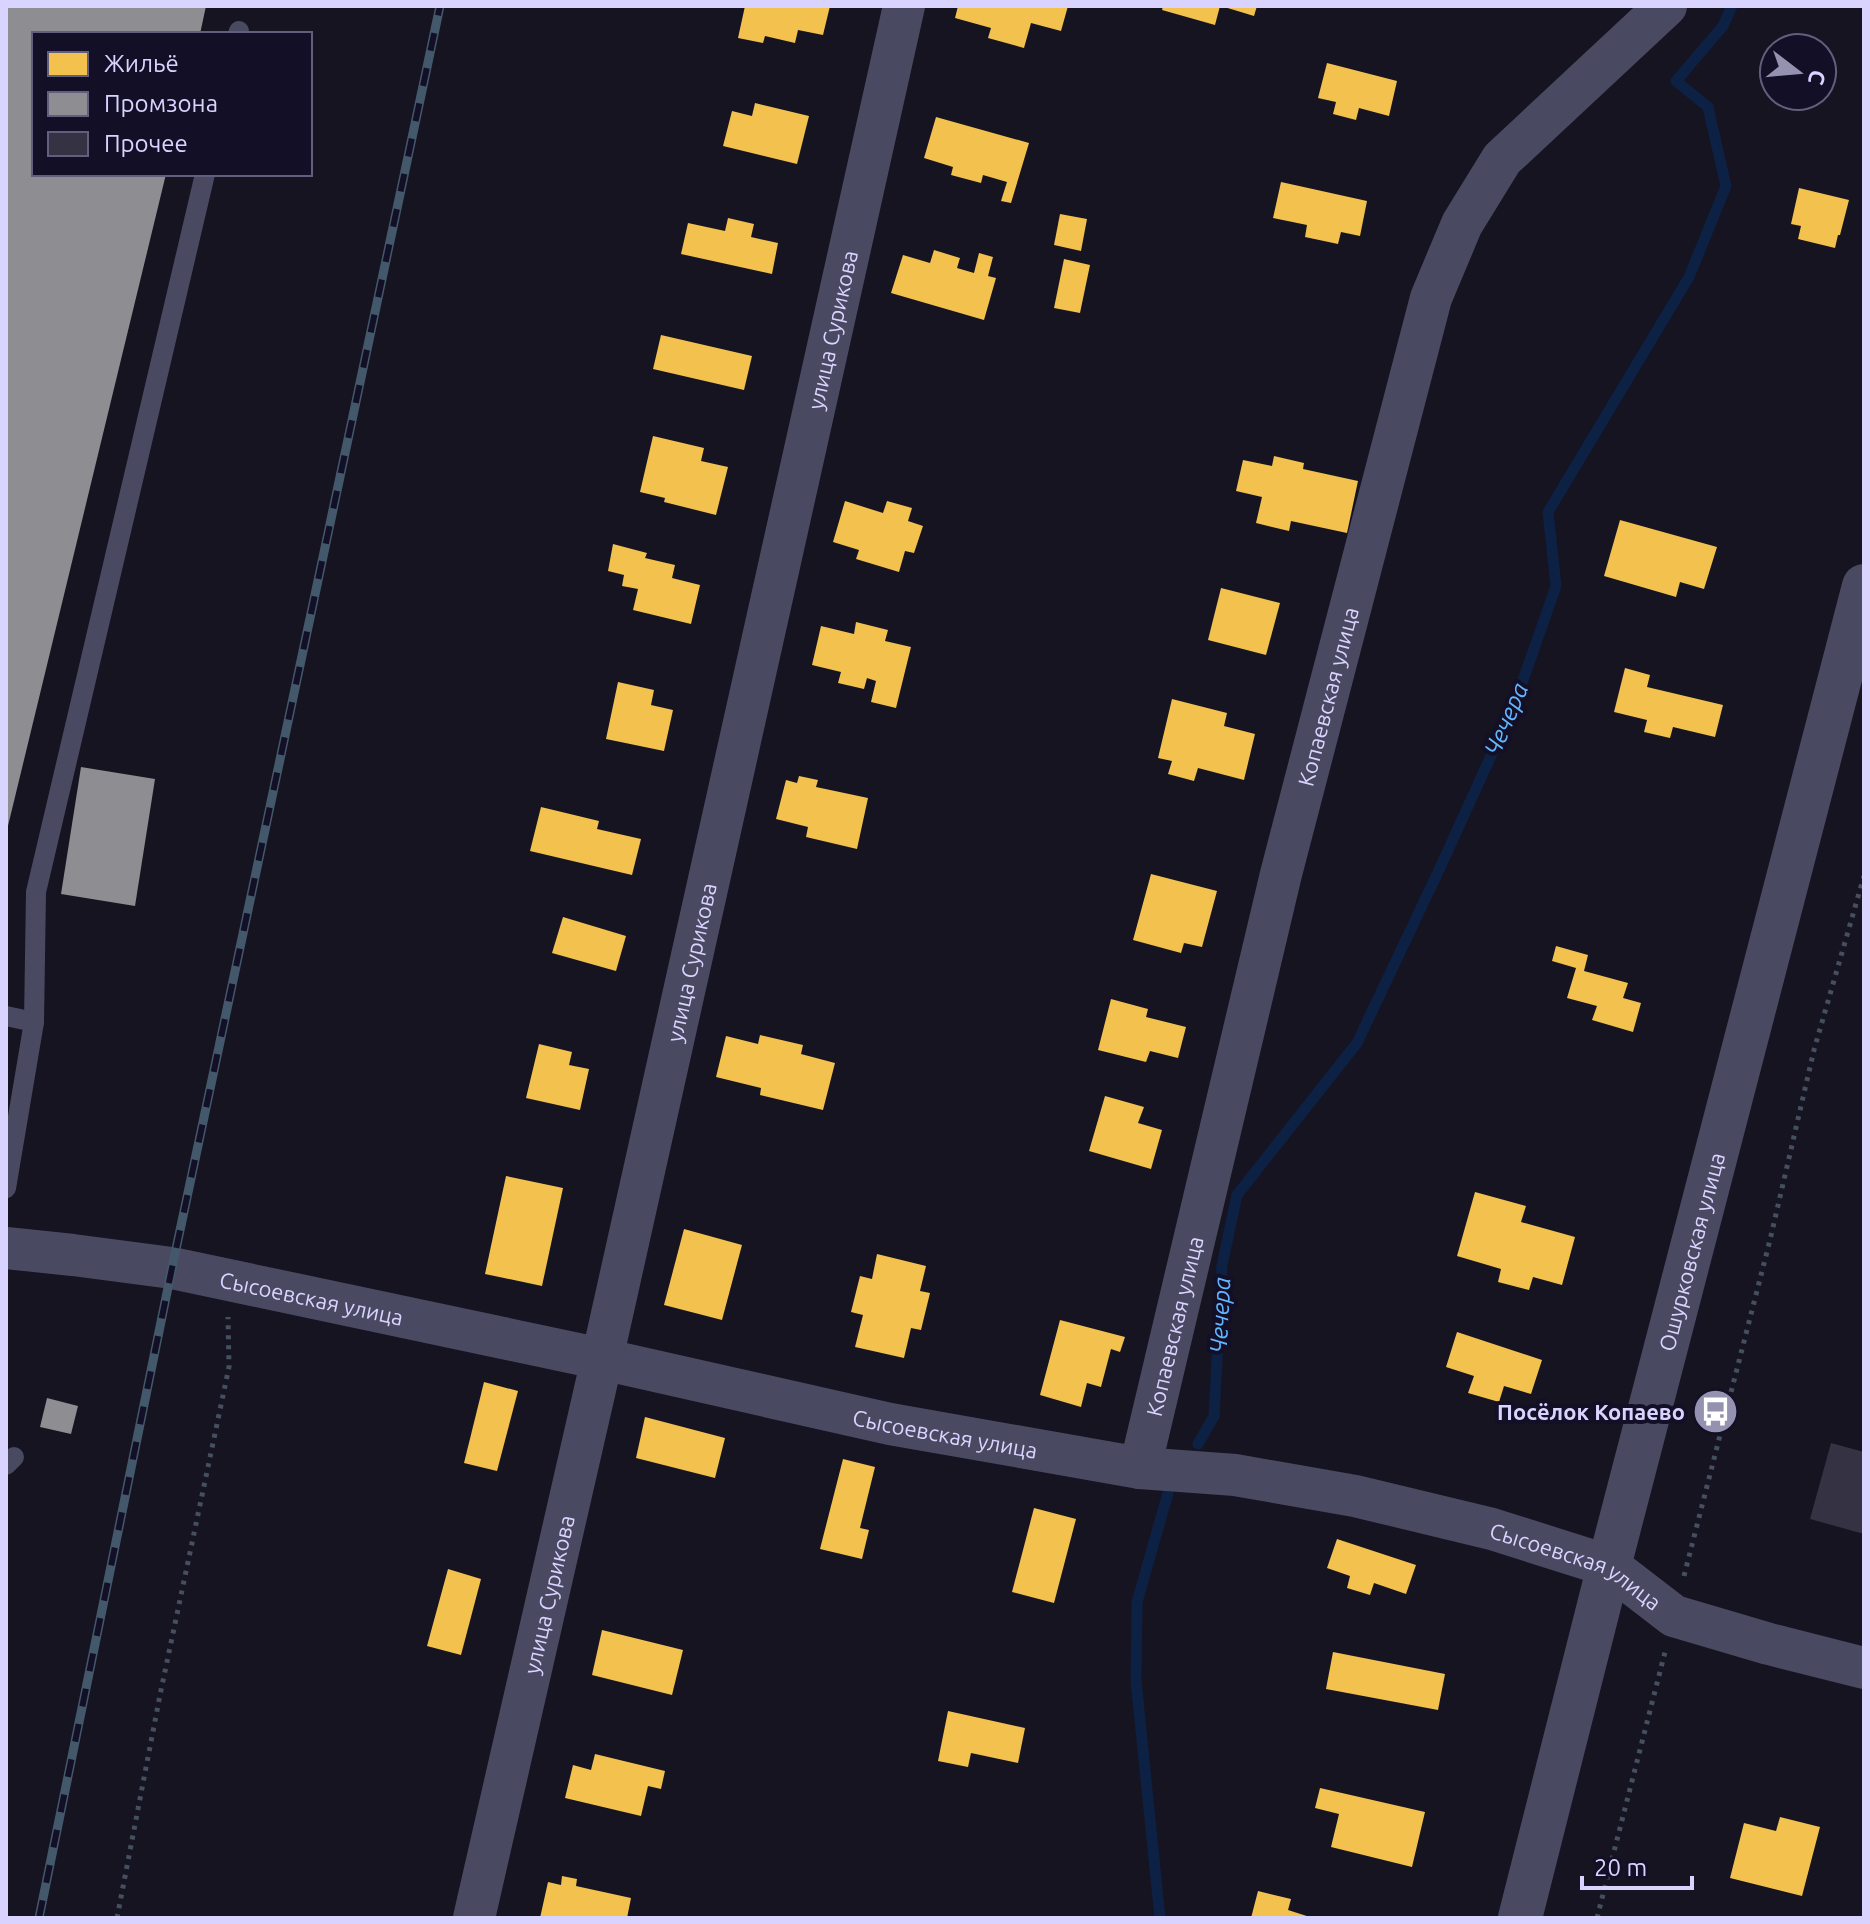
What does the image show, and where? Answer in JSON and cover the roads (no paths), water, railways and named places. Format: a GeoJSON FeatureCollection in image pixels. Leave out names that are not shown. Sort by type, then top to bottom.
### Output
{"type":"FeatureCollection","features":[{"type":"Feature","properties":{"kind":"street","name":"улица Сурикова"},"geometry":{"type":"LineString","coordinates":[[474,1918],[904,6]]}},
{"type":"Feature","properties":{"kind":"street","name":"Копаевская улица"},"geometry":{"type":"LineString","coordinates":[[1140,1468],[1281,874],[1431,298],[1462,224],[1502,159],[1666,6]]}},
{"type":"Feature","properties":{"kind":"street","name":"Ошурковская улица"},"geometry":{"type":"LineString","coordinates":[[1520,1918],[1864,586]]}},
{"type":"Feature","properties":{"kind":"street","name":"Сысоевская улица"},"geometry":{"type":"LineString","coordinates":[[6,1248],[172,1268],[890,1424],[1140,1468],[1235,1475],[1355,1496],[1492,1529],[1609,1566],[1674,1616],[1864,1668]]}},
{"type":"Feature","properties":{"kind":"lane"},"geometry":{"type":"LineString","coordinates":[[6,1188],[34,1022],[36,892],[205,176]]}},
{"type":"Feature","properties":{"kind":"lane"},"geometry":{"type":"LineString","coordinates":[[6,1016],[34,1022]]}},
{"type":"Feature","properties":{"kind":"waterway","name":"Чечера"},"geometry":{"type":"LineString","coordinates":[[1198,1444],[1214,1416],[1222,1265],[1237,1195],[1357,1043],[1515,703],[1556,586],[1548,512],[1689,277],[1726,186],[1708,107],[1676,81],[1723,26],[1732,6]]}},
{"type":"Feature","properties":{"kind":"waterway","name":"Чечера"},"geometry":{"type":"LineString","coordinates":[[1160,1918],[1136,1681],[1137,1602],[1168,1493]]}},
{"type":"Feature","properties":{"kind":"railway"},"geometry":{"type":"LineString","coordinates":[[39,1918],[172,1268],[440,6]]}},
{"type":"Feature","properties":{"kind":"place","name":"Посёлок Копаево"},"geometry":{"type":"Point","coordinates":[1716,1411]}}]}
